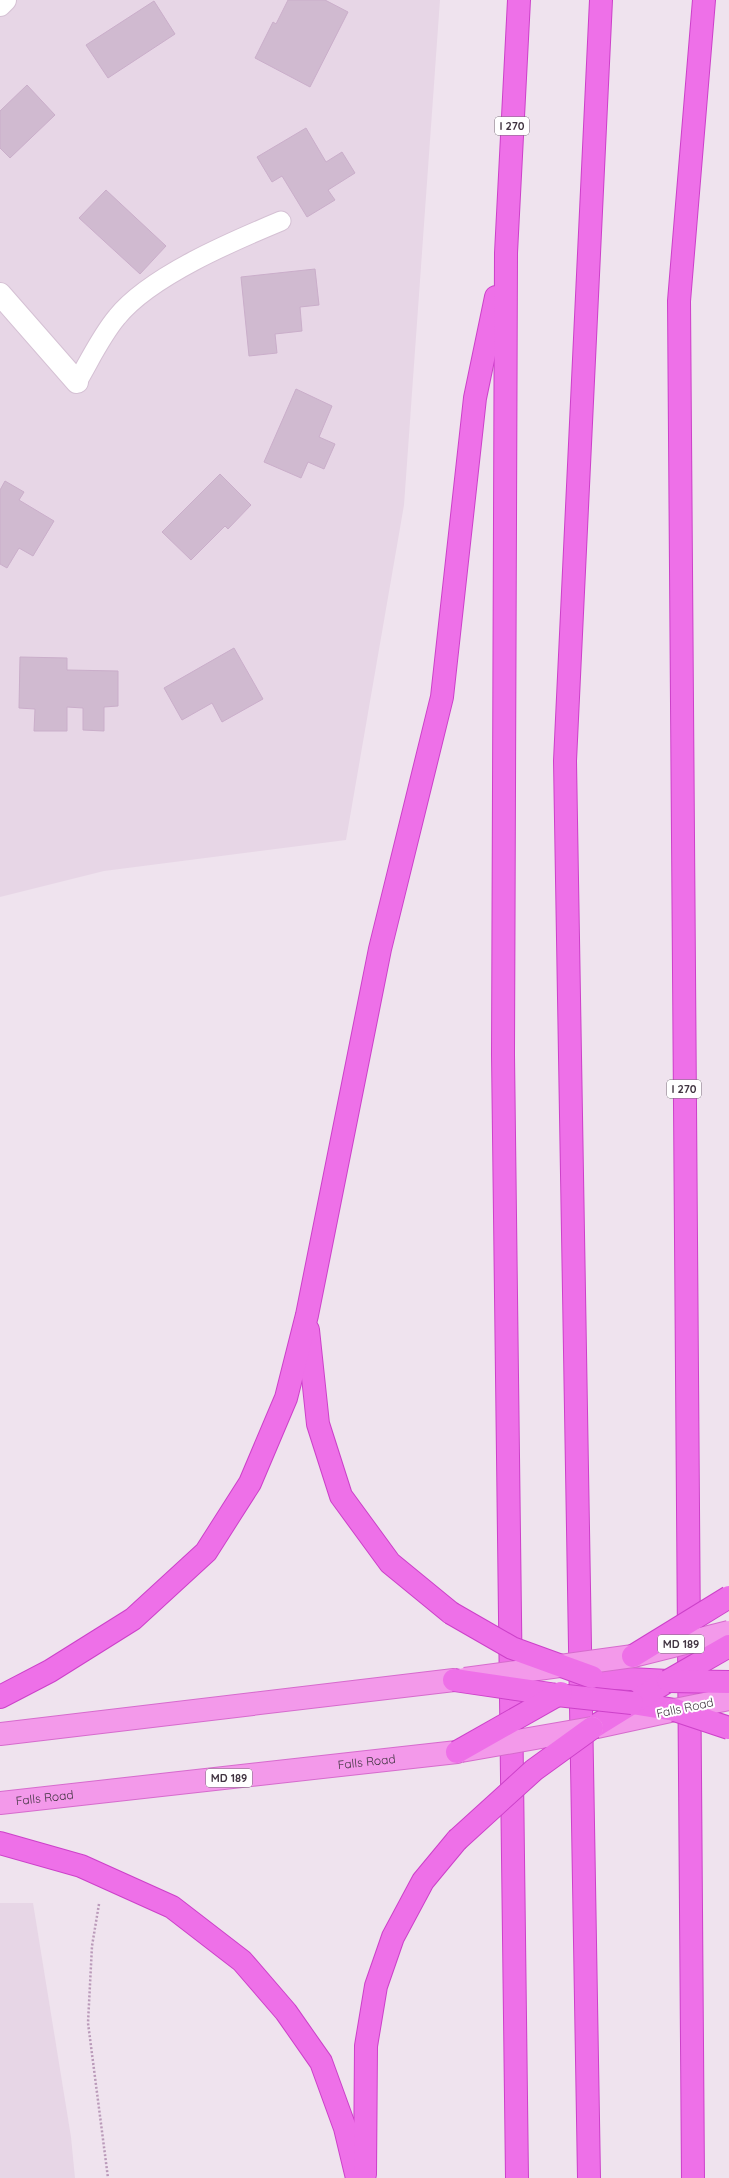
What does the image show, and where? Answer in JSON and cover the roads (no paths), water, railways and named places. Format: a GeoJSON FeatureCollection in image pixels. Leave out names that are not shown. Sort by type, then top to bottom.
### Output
{"type":"FeatureCollection","features":[{"type":"Feature","properties":{"kind":"highway","name":"I 270"},"geometry":{"type":"LineString","coordinates":[[517,2178],[503,1055],[506,253],[519,0]]}},
{"type":"Feature","properties":{"kind":"highway"},"geometry":{"type":"LineString","coordinates":[[589,2178],[565,761],[601,0]]}},
{"type":"Feature","properties":{"kind":"highway","name":"I 270"},"geometry":{"type":"LineString","coordinates":[[693,2178],[679,302],[704,0]]}},
{"type":"Feature","properties":{"kind":"highway"},"geometry":{"type":"LineString","coordinates":[[0,1697],[50,1671],[133,1619],[206,1552],[250,1483],[286,1398],[307,1315],[380,949],[442,697],[475,398],[506,253]]}},
{"type":"Feature","properties":{"kind":"highway"},"geometry":{"type":"LineString","coordinates":[[307,1315],[318,1424],[342,1496],[390,1564],[451,1613],[512,1648],[592,1677],[668,1681],[729,1682]]}},
{"type":"Feature","properties":{"kind":"highway"},"geometry":{"type":"LineString","coordinates":[[458,1752],[557,1696],[633,1656],[729,1597]]}},
{"type":"Feature","properties":{"kind":"highway"},"geometry":{"type":"LineString","coordinates":[[364,2178],[366,2046],[376,1986],[393,1937],[423,1881],[457,1840],[534,1770],[592,1728],[668,1681],[729,1646]]}},
{"type":"Feature","properties":{"kind":"highway"},"geometry":{"type":"LineString","coordinates":[[454,1680],[557,1696],[632,1703],[675,1710],[729,1728]]}},
{"type":"Feature","properties":{"kind":"highway"},"geometry":{"type":"LineString","coordinates":[[0,1843],[81,1866],[172,1907],[242,1961],[286,2012],[321,2062],[345,2128],[357,2178]]}},
{"type":"Feature","properties":{"kind":"main road","name":"MD 189"},"geometry":{"type":"LineString","coordinates":[[0,1734],[454,1680],[633,1656],[729,1632]]}},
{"type":"Feature","properties":{"kind":"main road","name":"Falls Road"},"geometry":{"type":"LineString","coordinates":[[0,1803],[458,1752],[592,1728],[729,1698]]}},
{"type":"Feature","properties":{"kind":"street"},"geometry":{"type":"LineString","coordinates":[[0,5],[5,0]]}},
{"type":"Feature","properties":{"kind":"street"},"geometry":{"type":"LineString","coordinates":[[0,294],[77,382]]}},
{"type":"Feature","properties":{"kind":"lane"},"geometry":{"type":"LineString","coordinates":[[77,382],[117,317],[152,285],[240,238],[281,221]]}}]}
